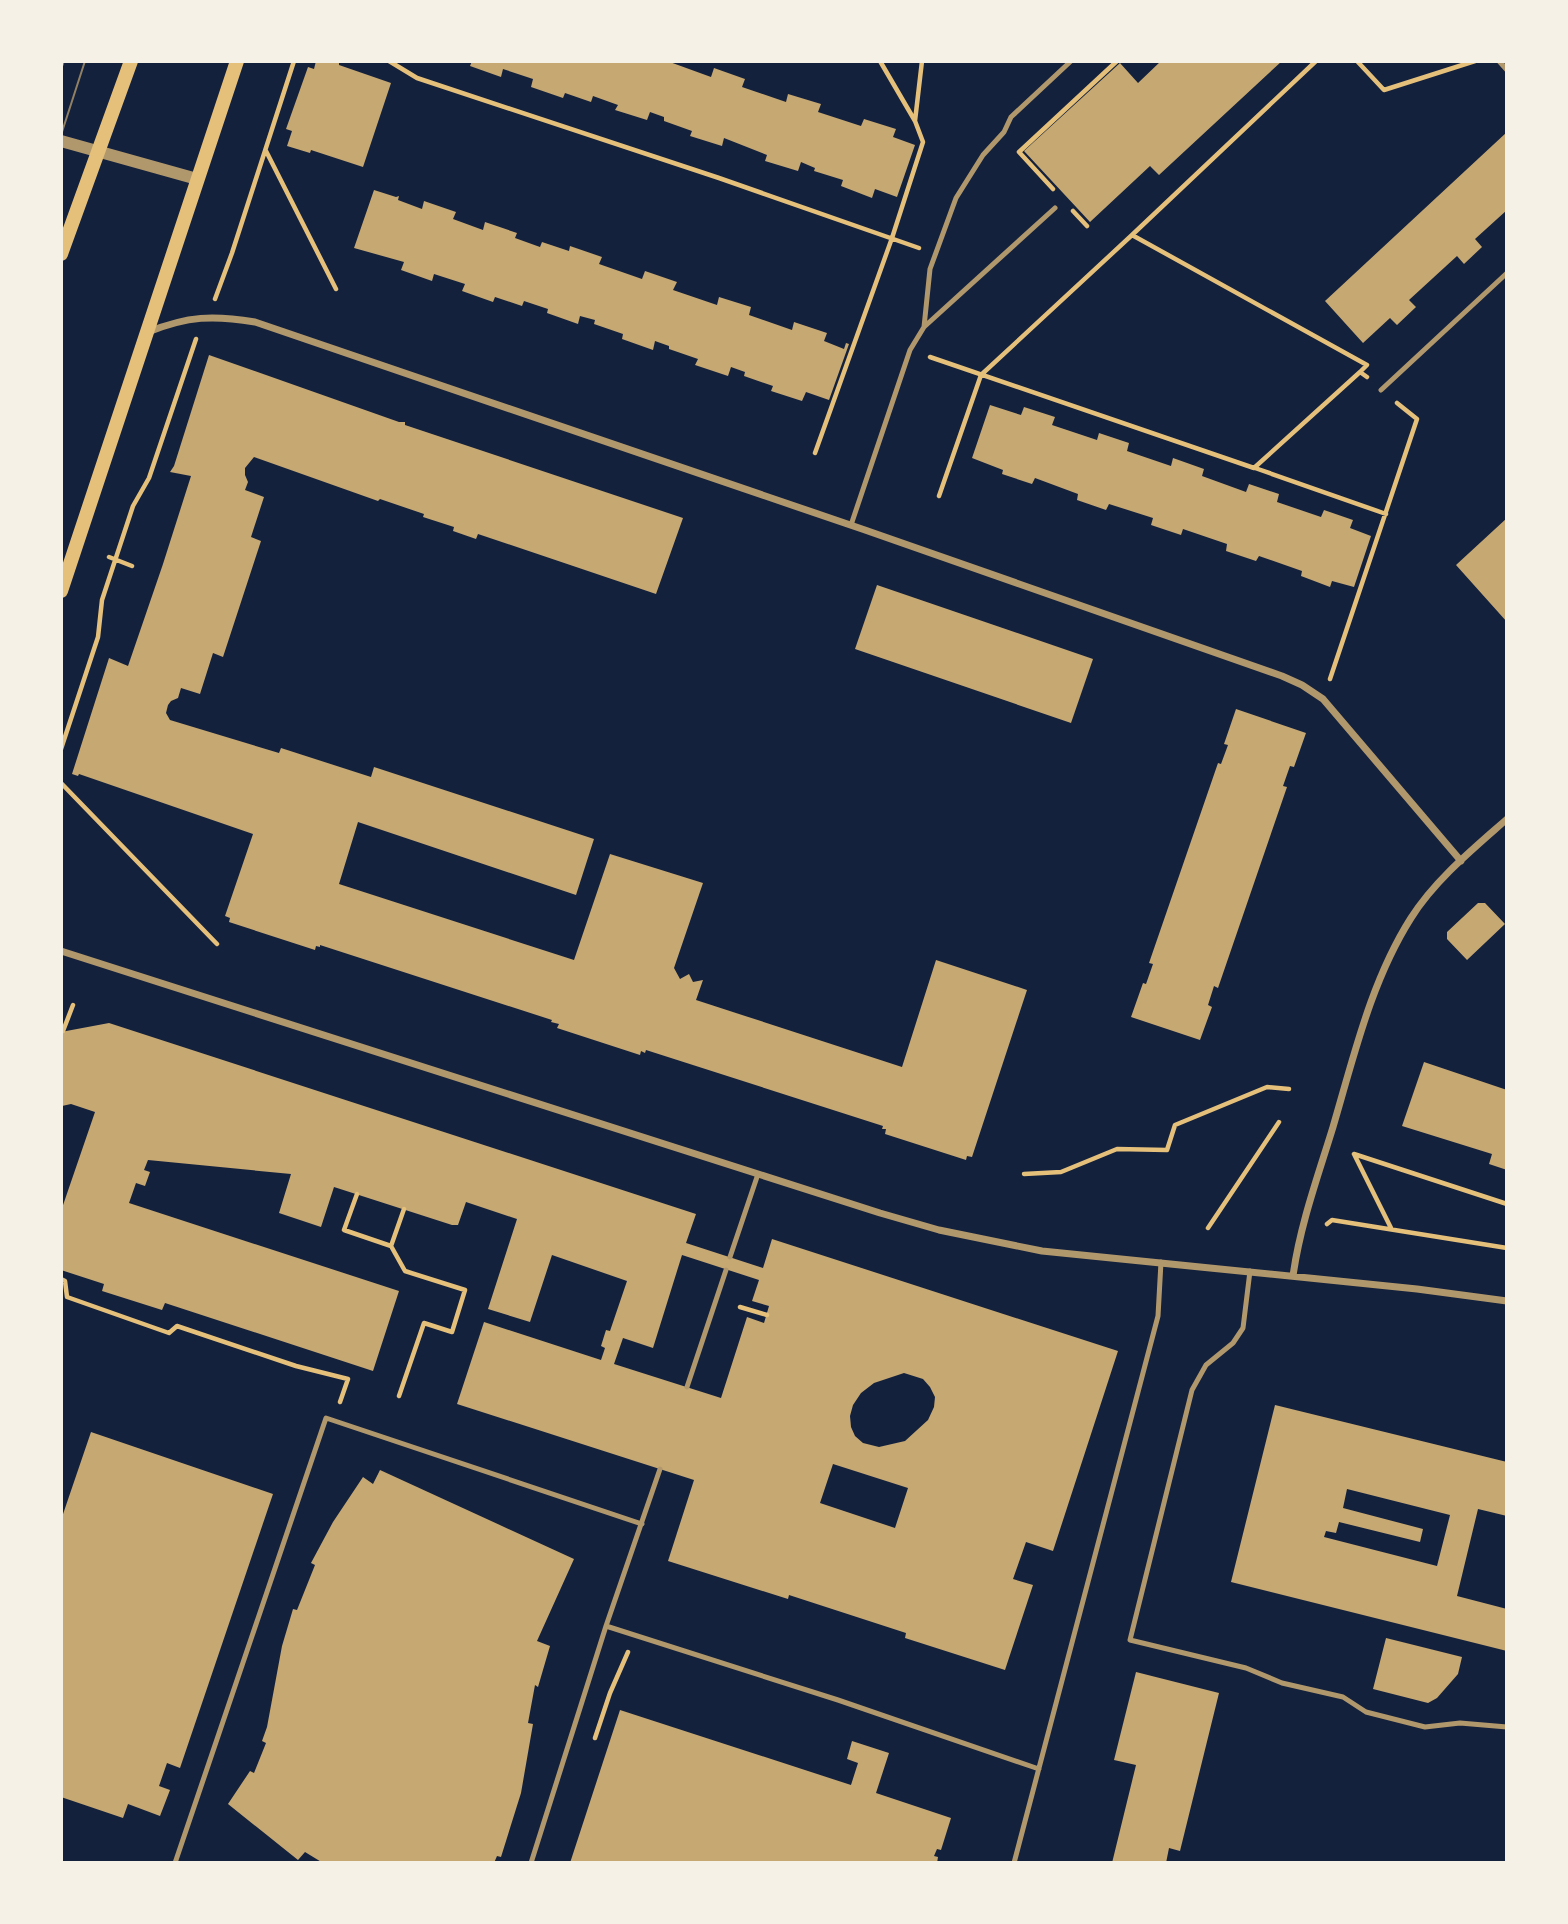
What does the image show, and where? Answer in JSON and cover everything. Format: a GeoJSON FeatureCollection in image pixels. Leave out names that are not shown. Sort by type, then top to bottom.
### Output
{"type":"FeatureCollection","features":[{"type":"Feature","properties":{"kind":"main road"},"geometry":{"type":"LineString","coordinates":[[61,254],[131,61]]}},
{"type":"Feature","properties":{"kind":"main road"},"geometry":{"type":"LineString","coordinates":[[61,591],[237,61]]}},
{"type":"Feature","properties":{"kind":"street"},"geometry":{"type":"LineString","coordinates":[[61,141],[197,179]]}},
{"type":"Feature","properties":{"kind":"street"},"geometry":{"type":"LineString","coordinates":[[147,332],[184,320],[215,316],[255,322],[851,525],[1282,676],[1303,685],[1323,699],[1461,861]]}},
{"type":"Feature","properties":{"kind":"street"},"geometry":{"type":"LineString","coordinates":[[1293,1276],[1297,1244],[1377,982],[1412,916],[1461,861],[1507,819]]}},
{"type":"Feature","properties":{"kind":"street"},"geometry":{"type":"LineString","coordinates":[[61,951],[880,1213],[1000,1244],[1042,1251],[1250,1271],[1507,1301]]}},
{"type":"Feature","properties":{"kind":"lane"},"geometry":{"type":"LineString","coordinates":[[924,327],[930,268],[956,198],[983,155],[1004,132],[1011,117],[1071,61]]}},
{"type":"Feature","properties":{"kind":"lane"},"geometry":{"type":"LineString","coordinates":[[1499,61],[1507,70]]}},
{"type":"Feature","properties":{"kind":"lane"},"geometry":{"type":"LineString","coordinates":[[851,525],[910,350],[924,327],[1055,208]]}},
{"type":"Feature","properties":{"kind":"lane"},"geometry":{"type":"LineString","coordinates":[[1381,390],[1507,273]]}},
{"type":"Feature","properties":{"kind":"lane"},"geometry":{"type":"LineString","coordinates":[[730,1257],[758,1174]]}},
{"type":"Feature","properties":{"kind":"lane"},"geometry":{"type":"LineString","coordinates":[[1014,1863],[1158,1316],[1161,1262]]}},
{"type":"Feature","properties":{"kind":"lane"},"geometry":{"type":"LineString","coordinates":[[687,1387],[726,1270]]}},
{"type":"Feature","properties":{"kind":"lane"},"geometry":{"type":"LineString","coordinates":[[1250,1271],[1243,1328],[1233,1343],[1206,1366],[1192,1390],[1130,1640],[1247,1668],[1282,1683],[1342,1697],[1366,1712],[1425,1727],[1460,1723],[1507,1727]]}},
{"type":"Feature","properties":{"kind":"lane"},"geometry":{"type":"LineString","coordinates":[[175,1863],[326,1418],[642,1524]]}},
{"type":"Feature","properties":{"kind":"lane"},"geometry":{"type":"LineString","coordinates":[[531,1863],[606,1626],[660,1469]]}},
{"type":"Feature","properties":{"kind":"lane"},"geometry":{"type":"LineString","coordinates":[[606,1626],[838,1700],[1039,1769]]}},
{"type":"Feature","properties":{"kind":"path"},"geometry":{"type":"LineString","coordinates":[[216,298],[294,61]]}},
{"type":"Feature","properties":{"kind":"path"},"geometry":{"type":"LineString","coordinates":[[389,61],[417,78],[936,253]]}},
{"type":"Feature","properties":{"kind":"path"},"geometry":{"type":"LineString","coordinates":[[815,453],[892,239],[923,142],[915,121],[880,61]]}},
{"type":"Feature","properties":{"kind":"path"},"geometry":{"type":"LineString","coordinates":[[915,121],[922,61]]}},
{"type":"Feature","properties":{"kind":"path"},"geometry":{"type":"LineString","coordinates":[[1062,198],[1019,152],[1117,61]]}},
{"type":"Feature","properties":{"kind":"path"},"geometry":{"type":"LineString","coordinates":[[939,496],[981,375],[1315,61]]}},
{"type":"Feature","properties":{"kind":"path"},"geometry":{"type":"LineString","coordinates":[[1357,61],[1384,90],[1475,61]]}},
{"type":"Feature","properties":{"kind":"path"},"geometry":{"type":"LineString","coordinates":[[265,150],[336,289]]}},
{"type":"Feature","properties":{"kind":"path"},"geometry":{"type":"LineString","coordinates":[[1070,207],[1087,226]]}},
{"type":"Feature","properties":{"kind":"path"},"geometry":{"type":"LineString","coordinates":[[1132,235],[1367,365],[1254,468]]}},
{"type":"Feature","properties":{"kind":"path"},"geometry":{"type":"LineString","coordinates":[[61,749],[98,637],[102,600],[133,506],[149,478],[198,334]]}},
{"type":"Feature","properties":{"kind":"path"},"geometry":{"type":"LineString","coordinates":[[910,350],[1386,514]]}},
{"type":"Feature","properties":{"kind":"path"},"geometry":{"type":"LineString","coordinates":[[1323,699],[1417,419],[1360,372]]}},
{"type":"Feature","properties":{"kind":"path"},"geometry":{"type":"LineString","coordinates":[[109,557],[132,566]]}},
{"type":"Feature","properties":{"kind":"path"},"geometry":{"type":"LineString","coordinates":[[62,784],[217,944]]}},
{"type":"Feature","properties":{"kind":"path"},"geometry":{"type":"LineString","coordinates":[[64,1031],[73,1004]]}},
{"type":"Feature","properties":{"kind":"path"},"geometry":{"type":"LineString","coordinates":[[1024,1174],[1061,1172],[1116,1149],[1167,1150],[1175,1125],[1267,1087],[1289,1089]]}},
{"type":"Feature","properties":{"kind":"path"},"geometry":{"type":"LineString","coordinates":[[1208,1228],[1279,1122]]}},
{"type":"Feature","properties":{"kind":"path"},"geometry":{"type":"LineString","coordinates":[[1391,1228],[1354,1154],[1507,1203]]}},
{"type":"Feature","properties":{"kind":"path"},"geometry":{"type":"LineString","coordinates":[[357,1194],[344,1230],[391,1246],[405,1271],[465,1290],[452,1332],[424,1323],[398,1396]]}},
{"type":"Feature","properties":{"kind":"path"},"geometry":{"type":"LineString","coordinates":[[391,1246],[404,1209]]}},
{"type":"Feature","properties":{"kind":"path"},"geometry":{"type":"LineString","coordinates":[[1327,1224],[1332,1220],[1507,1248]]}},
{"type":"Feature","properties":{"kind":"path"},"geometry":{"type":"LineString","coordinates":[[61,1279],[65,1281],[67,1297],[169,1333],[177,1326],[296,1366],[348,1379],[335,1421]]}},
{"type":"Feature","properties":{"kind":"path"},"geometry":{"type":"LineString","coordinates":[[740,1307],[767,1315]]}},
{"type":"Feature","properties":{"kind":"path"},"geometry":{"type":"LineString","coordinates":[[593,1745],[610,1693],[635,1635]]}},
{"type":"Feature","properties":{"kind":"building"},"geometry":{"type":"Polygon","coordinates":[[[316,61],[336,61],[339,65],[391,83],[363,167],[311,150],[310,153],[287,146],[292,131],[286,129],[308,67],[314,69],[316,61]]]}},
{"type":"Feature","properties":{"kind":"building"},"geometry":{"type":"Polygon","coordinates":[[[472,61],[667,61],[711,77],[714,68],[745,79],[742,87],[786,102],[788,94],[821,104],[818,112],[861,126],[864,119],[896,129],[893,137],[915,145],[897,197],[875,189],[872,198],[841,186],[843,180],[814,171],[815,168],[801,162],[798,171],[765,161],[767,155],[724,138],[722,146],[690,136],[692,131],[664,121],[664,117],[650,112],[647,120],[615,110],[618,105],[593,96],[591,102],[565,93],[563,98],[531,87],[533,79],[503,69],[501,77],[470,66],[472,61]]]}},
{"type":"Feature","properties":{"kind":"building"},"geometry":{"type":"Polygon","coordinates":[[[1161,61],[1282,61],[1159,175],[1150,166],[1090,222],[1024,151],[1120,63],[1138,83],[1161,61]]]}},
{"type":"Feature","properties":{"kind":"building"},"geometry":{"type":"Polygon","coordinates":[[[1507,132],[1507,210],[1475,239],[1482,247],[1464,264],[1457,256],[1409,300],[1416,307],[1397,325],[1390,318],[1363,343],[1325,301],[1507,132]]]}},
{"type":"Feature","properties":{"kind":"building"},"geometry":{"type":"Polygon","coordinates":[[[374,190],[399,196],[398,200],[422,209],[424,201],[456,212],[453,219],[483,230],[485,222],[517,233],[515,238],[540,247],[542,242],[569,251],[570,246],[602,257],[599,264],[642,279],[645,271],[677,282],[673,290],[717,305],[719,297],[751,307],[749,315],[792,330],[794,322],[827,333],[824,341],[844,349],[846,343],[849,344],[829,400],[806,392],[802,401],[771,391],[773,386],[744,376],[745,372],[731,367],[728,376],[695,365],[698,359],[655,341],[653,350],[622,339],[623,334],[594,324],[595,320],[580,316],[578,324],[524,301],[522,306],[495,297],[493,302],[462,291],[465,284],[434,274],[432,281],[401,270],[404,262],[354,248],[374,190]]]}},
{"type":"Feature","properties":{"kind":"building"},"geometry":{"type":"Polygon","coordinates":[[[209,355],[405,422],[405,425],[683,518],[656,594],[478,534],[476,539],[453,531],[454,527],[423,517],[424,514],[380,499],[378,501],[254,457],[245,468],[248,482],[245,490],[264,497],[251,537],[261,541],[223,657],[213,653],[200,694],[181,688],[178,698],[168,705],[166,713],[170,720],[279,753],[281,748],[371,777],[374,767],[594,839],[576,895],[358,822],[339,884],[574,960],[610,854],[703,883],[674,968],[680,979],[689,974],[693,982],[703,980],[696,1000],[902,1067],[936,960],[1027,990],[972,1157],[967,1156],[966,1160],[885,1134],[886,1129],[882,1129],[883,1126],[646,1050],[645,1053],[641,1051],[640,1055],[557,1028],[559,1024],[551,1022],[552,1020],[320,945],[316,946],[315,950],[229,922],[230,918],[225,916],[253,834],[79,774],[72,774],[109,658],[128,666],[163,564],[191,476],[170,472],[209,355]]]}},
{"type":"Feature","properties":{"kind":"building"},"geometry":{"type":"Polygon","coordinates":[[[990,405],[1021,415],[1024,407],[1055,417],[1052,425],[1097,440],[1099,433],[1129,443],[1127,451],[1171,466],[1173,458],[1204,469],[1202,476],[1246,492],[1249,484],[1279,494],[1277,502],[1321,517],[1324,510],[1353,520],[1350,528],[1371,536],[1354,587],[1332,581],[1330,587],[1301,576],[1302,571],[1259,556],[1256,561],[1226,551],[1227,544],[1183,529],[1181,535],[1151,525],[1153,518],[1109,504],[1106,510],[1077,500],[1078,494],[1035,478],[1032,484],[1002,474],[1003,470],[972,458],[990,405]]]}},
{"type":"Feature","properties":{"kind":"building"},"geometry":{"type":"Polygon","coordinates":[[[1507,518],[1507,622],[1456,565],[1507,518]]]}},
{"type":"Feature","properties":{"kind":"building"},"geometry":{"type":"Polygon","coordinates":[[[877,585],[1093,659],[1071,723],[855,649],[877,585]]]}},
{"type":"Feature","properties":{"kind":"building"},"geometry":{"type":"Polygon","coordinates":[[[1236,709],[1306,733],[1294,767],[1290,766],[1283,786],[1287,787],[1218,988],[1214,986],[1208,1005],[1212,1007],[1200,1040],[1131,1017],[1153,964],[1149,963],[1218,763],[1221,764],[1228,745],[1224,744],[1236,709]]]}},
{"type":"Feature","properties":{"kind":"building"},"geometry":{"type":"Polygon","coordinates":[[[1478,903],[1485,903],[1505,924],[1467,960],[1447,939],[1447,932],[1478,903]]]}},
{"type":"Feature","properties":{"kind":"building"},"geometry":{"type":"Polygon","coordinates":[[[109,1023],[696,1214],[686,1243],[763,1268],[772,1239],[1118,1351],[1053,1551],[1026,1542],[1013,1579],[1033,1585],[1005,1670],[905,1638],[906,1633],[789,1595],[788,1599],[668,1561],[694,1480],[457,1404],[484,1322],[601,1360],[605,1348],[601,1346],[606,1330],[610,1331],[627,1281],[552,1255],[530,1322],[488,1309],[517,1219],[466,1202],[458,1225],[452,1225],[334,1187],[321,1227],[279,1213],[291,1174],[148,1160],[144,1170],[150,1172],[145,1186],[136,1183],[129,1203],[399,1291],[373,1371],[165,1303],[162,1310],[102,1291],[104,1284],[61,1270],[61,1211],[95,1112],[71,1104],[62,1106],[61,1032],[109,1023]],[[682,1255],[653,1348],[623,1338],[614,1364],[721,1398],[747,1317],[764,1323],[769,1306],[752,1301],[759,1280],[682,1255]],[[904,1373],[874,1383],[861,1393],[853,1405],[850,1416],[855,1436],[863,1443],[879,1447],[905,1441],[928,1420],[935,1397],[930,1387],[923,1379],[904,1373]],[[833,1464],[820,1503],[895,1528],[908,1488],[833,1464]]]}},
{"type":"Feature","properties":{"kind":"building"},"geometry":{"type":"Polygon","coordinates":[[[1424,1062],[1507,1090],[1507,1170],[1489,1164],[1492,1154],[1402,1126],[1424,1062]]]}},
{"type":"Feature","properties":{"kind":"building"},"geometry":{"type":"Polygon","coordinates":[[[1275,1405],[1507,1462],[1507,1516],[1478,1509],[1457,1596],[1507,1609],[1507,1651],[1231,1582],[1275,1405]],[[1347,1489],[1343,1508],[1423,1529],[1420,1542],[1339,1522],[1336,1533],[1326,1531],[1324,1537],[1437,1566],[1450,1515],[1347,1489]]]}},
{"type":"Feature","properties":{"kind":"building"},"geometry":{"type":"Polygon","coordinates":[[[91,1432],[273,1494],[180,1768],[167,1763],[159,1786],[170,1790],[160,1816],[128,1804],[123,1818],[61,1797],[61,1520],[91,1432]]]}},
{"type":"Feature","properties":{"kind":"building"},"geometry":{"type":"Polygon","coordinates":[[[380,1470],[574,1559],[537,1641],[550,1646],[538,1687],[535,1685],[528,1723],[533,1724],[521,1793],[501,1857],[497,1856],[494,1863],[323,1863],[305,1852],[298,1860],[228,1804],[250,1771],[254,1773],[266,1743],[262,1741],[282,1646],[293,1609],[297,1610],[315,1565],[311,1563],[333,1522],[363,1477],[373,1484],[380,1470]]]}},
{"type":"Feature","properties":{"kind":"building"},"geometry":{"type":"Polygon","coordinates":[[[1386,1638],[1462,1657],[1458,1674],[1437,1698],[1428,1703],[1373,1689],[1386,1638]]]}},
{"type":"Feature","properties":{"kind":"building"},"geometry":{"type":"Polygon","coordinates":[[[1136,1672],[1219,1693],[1180,1851],[1169,1848],[1166,1863],[1112,1863],[1136,1765],[1114,1760],[1136,1672]]]}},
{"type":"Feature","properties":{"kind":"building"},"geometry":{"type":"Polygon","coordinates":[[[620,1710],[851,1785],[858,1763],[847,1759],[852,1741],[889,1753],[876,1793],[951,1818],[941,1850],[937,1849],[934,1856],[938,1857],[937,1863],[570,1863],[620,1710]]]}},
{"type":"Feature","properties":{"kind":"tram line"},"geometry":{"type":"LineString","coordinates":[[61,69],[64,61]]}},
{"type":"Feature","properties":{"kind":"tram line"},"geometry":{"type":"LineString","coordinates":[[61,135],[85,61]]}}]}
